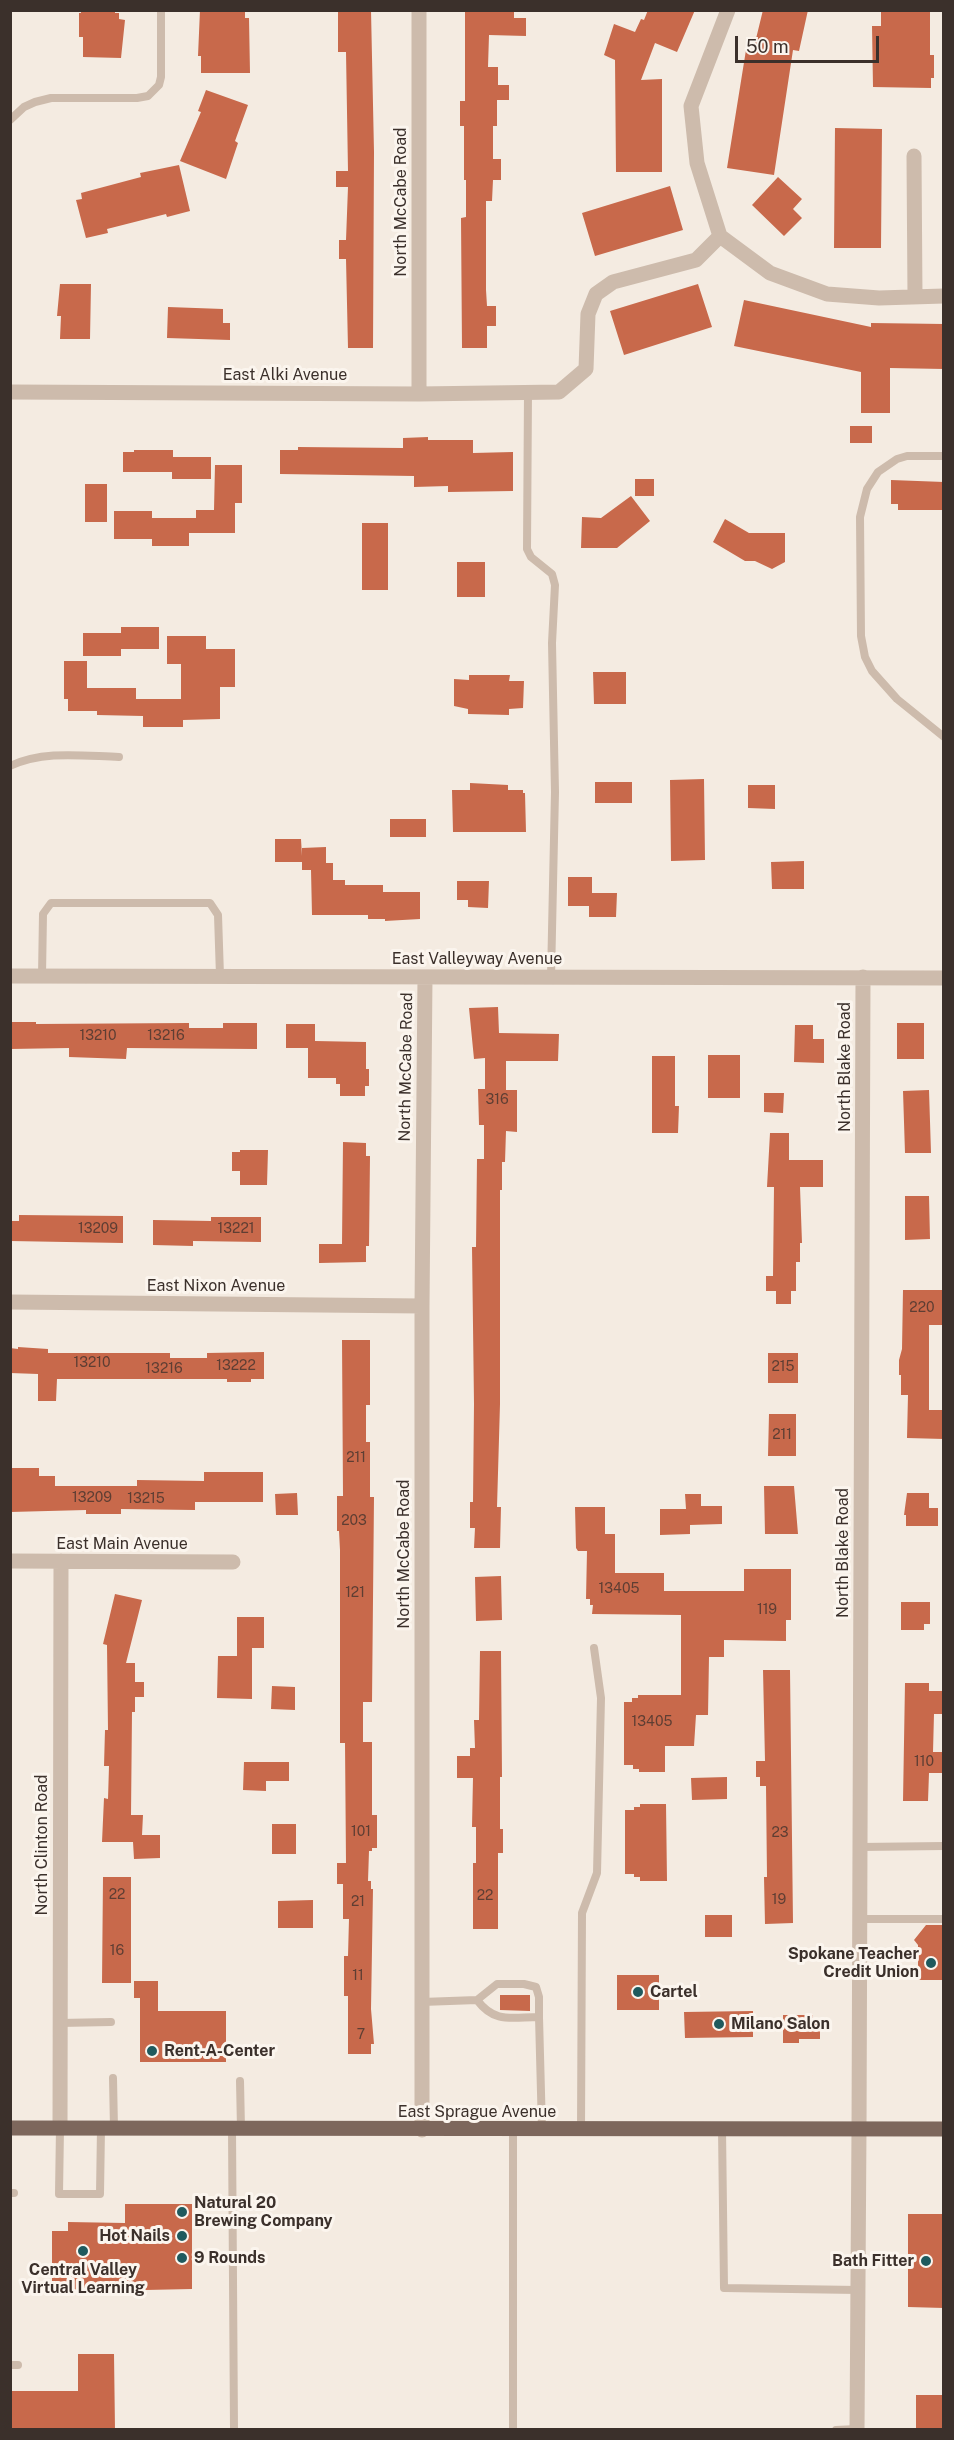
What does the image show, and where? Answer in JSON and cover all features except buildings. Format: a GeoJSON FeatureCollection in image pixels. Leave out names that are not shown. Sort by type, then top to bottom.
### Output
{"type":"FeatureCollection","features":[{"type":"Feature","properties":{"kind":"main road","name":"East Sprague Avenue"},"geometry":{"type":"LineString","coordinates":[[10,2128],[944,2129]]}},
{"type":"Feature","properties":{"kind":"street","name":"North McCabe Road"},"geometry":{"type":"LineString","coordinates":[[419,10],[419,394]]}},
{"type":"Feature","properties":{"kind":"street"},"geometry":{"type":"LineString","coordinates":[[728,10],[691,106],[697,163],[720,236],[770,273],[827,294],[879,298],[944,296]]}},
{"type":"Feature","properties":{"kind":"street"},"geometry":{"type":"LineString","coordinates":[[914,156],[915,297]]}},
{"type":"Feature","properties":{"kind":"street","name":"East Alki Avenue"},"geometry":{"type":"LineString","coordinates":[[10,392],[419,394],[559,392],[586,369],[588,314],[596,294],[613,282],[696,260],[720,236]]}},
{"type":"Feature","properties":{"kind":"street","name":"East Valleyway Avenue"},"geometry":{"type":"LineString","coordinates":[[10,976],[944,978]]}},
{"type":"Feature","properties":{"kind":"street","name":"North McCabe Road"},"geometry":{"type":"LineString","coordinates":[[422,2130],[422,1306],[425,977]]}},
{"type":"Feature","properties":{"kind":"street","name":"North Blake Road"},"geometry":{"type":"LineString","coordinates":[[857,2429],[863,977]]}},
{"type":"Feature","properties":{"kind":"street","name":"East Nixon Avenue"},"geometry":{"type":"LineString","coordinates":[[10,1302],[422,1306]]}},
{"type":"Feature","properties":{"kind":"street","name":"East Main Avenue"},"geometry":{"type":"LineString","coordinates":[[10,1561],[233,1562]]}},
{"type":"Feature","properties":{"kind":"street","name":"North Clinton Road"},"geometry":{"type":"LineString","coordinates":[[60,2128],[61,1561]]}},
{"type":"Feature","properties":{"kind":"lane"},"geometry":{"type":"LineString","coordinates":[[10,120],[24,107],[51,98],[137,98],[154,92],[161,77],[161,10]]}},
{"type":"Feature","properties":{"kind":"lane"},"geometry":{"type":"LineString","coordinates":[[528,392],[527,549],[531,557],[552,574],[555,585],[552,643],[555,792],[551,977]]}},
{"type":"Feature","properties":{"kind":"lane"},"geometry":{"type":"LineString","coordinates":[[944,456],[908,456],[897,459],[878,472],[867,489],[860,516],[861,636],[865,657],[873,671],[897,699],[944,737]]}},
{"type":"Feature","properties":{"kind":"lane"},"geometry":{"type":"LineString","coordinates":[[10,766],[42,756],[119,757]]}},
{"type":"Feature","properties":{"kind":"lane"},"geometry":{"type":"LineString","coordinates":[[42,976],[42,914],[51,903],[210,903],[218,915],[220,976]]}},
{"type":"Feature","properties":{"kind":"lane"},"geometry":{"type":"LineString","coordinates":[[581,2130],[582,1913],[597,1873],[601,1698],[594,1648]]}},
{"type":"Feature","properties":{"kind":"lane"},"geometry":{"type":"LineString","coordinates":[[860,1847],[944,1846]]}},
{"type":"Feature","properties":{"kind":"lane"},"geometry":{"type":"LineString","coordinates":[[860,1918],[944,1919]]}},
{"type":"Feature","properties":{"kind":"lane"},"geometry":{"type":"LineString","coordinates":[[422,2002],[477,2000],[496,1984],[524,1984],[536,1987],[539,1997],[542,2130]]}},
{"type":"Feature","properties":{"kind":"lane"},"geometry":{"type":"LineString","coordinates":[[477,2000],[485,2011],[495,2017],[539,2017]]}},
{"type":"Feature","properties":{"kind":"lane"},"geometry":{"type":"LineString","coordinates":[[60,2023],[111,2022]]}},
{"type":"Feature","properties":{"kind":"lane"},"geometry":{"type":"LineString","coordinates":[[60,2128],[59,2194],[100,2194],[113,2078]]}},
{"type":"Feature","properties":{"kind":"lane"},"geometry":{"type":"LineString","coordinates":[[234,2430],[237,2129],[240,2081]]}},
{"type":"Feature","properties":{"kind":"lane"},"geometry":{"type":"LineString","coordinates":[[722,2129],[724,2288],[858,2290]]}},
{"type":"Feature","properties":{"kind":"lane"},"geometry":{"type":"LineString","coordinates":[[513,2130],[513,2430]]}},
{"type":"Feature","properties":{"kind":"lane"},"geometry":{"type":"LineString","coordinates":[[836,2430],[857,2429]]}},
{"type":"Feature","properties":{"kind":"place","name":"Spokane Teacher Credit Union"},"geometry":{"type":"Point","coordinates":[931,1963]}},
{"type":"Feature","properties":{"kind":"place","name":"Cartel"},"geometry":{"type":"Point","coordinates":[638,1992]}},
{"type":"Feature","properties":{"kind":"place","name":"Milano Salon"},"geometry":{"type":"Point","coordinates":[719,2024]}},
{"type":"Feature","properties":{"kind":"place","name":"Rent-A-Center"},"geometry":{"type":"Point","coordinates":[152,2051]}},
{"type":"Feature","properties":{"kind":"place","name":"Natural 20 Brewing Company"},"geometry":{"type":"Point","coordinates":[182,2212]}},
{"type":"Feature","properties":{"kind":"place","name":"Hot Nails"},"geometry":{"type":"Point","coordinates":[182,2236]}},
{"type":"Feature","properties":{"kind":"place","name":"Central Valley Virtual Learning"},"geometry":{"type":"Point","coordinates":[83,2251]}},
{"type":"Feature","properties":{"kind":"place","name":"9 Rounds"},"geometry":{"type":"Point","coordinates":[182,2258]}},
{"type":"Feature","properties":{"kind":"place","name":"Bath Fitter"},"geometry":{"type":"Point","coordinates":[926,2261]}}]}
